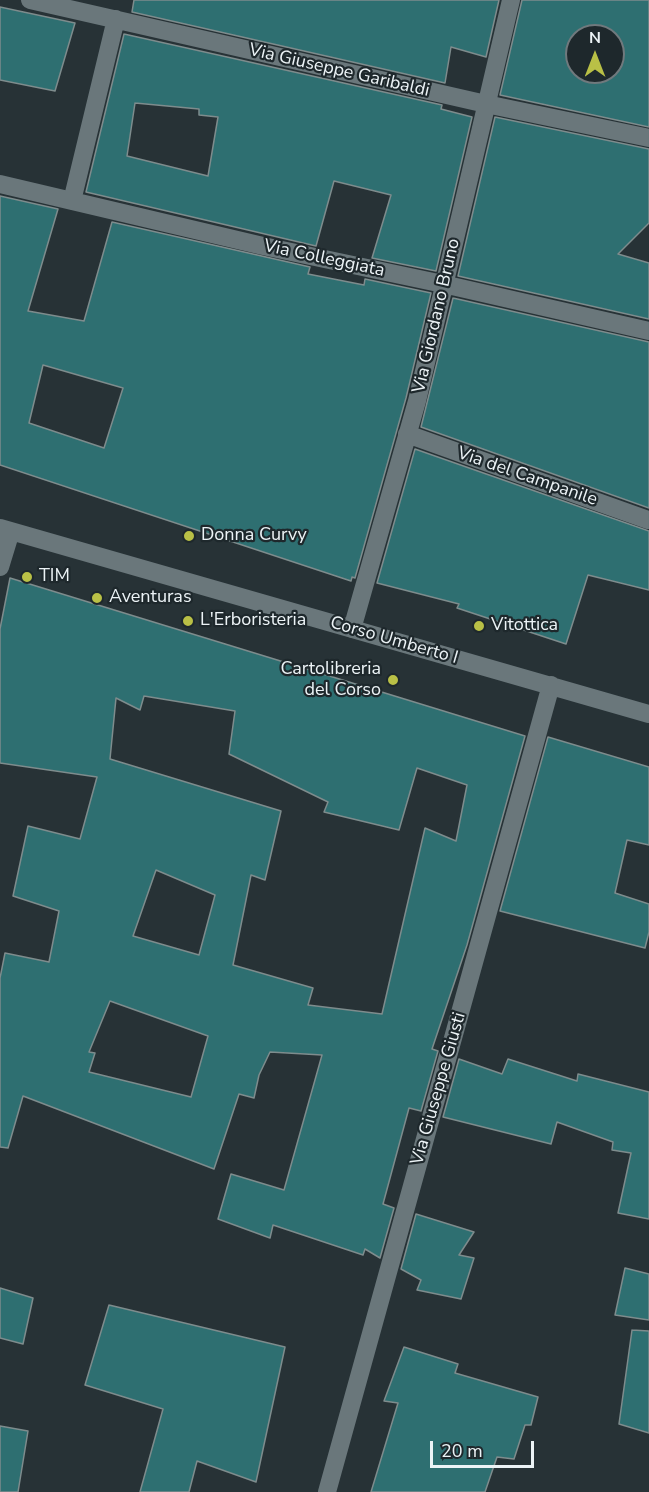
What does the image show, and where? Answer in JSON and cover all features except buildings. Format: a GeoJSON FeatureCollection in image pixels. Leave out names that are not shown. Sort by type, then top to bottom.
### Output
{"type":"FeatureCollection","features":[{"type":"Feature","properties":{"kind":"street","name":"Via Giuseppe Garibaldi"},"geometry":{"type":"LineString","coordinates":[[30,0],[486,104],[649,138]]}},
{"type":"Feature","properties":{"kind":"street","name":"Via Giordano Bruno"},"geometry":{"type":"LineString","coordinates":[[352,629],[417,401],[511,0]]}},
{"type":"Feature","properties":{"kind":"street"},"geometry":{"type":"LineString","coordinates":[[72,201],[116,20]]}},
{"type":"Feature","properties":{"kind":"street","name":"Via Colleggiata"},"geometry":{"type":"LineString","coordinates":[[0,184],[263,246],[649,331]]}},
{"type":"Feature","properties":{"kind":"street","name":"Via del Campanile"},"geometry":{"type":"LineString","coordinates":[[407,434],[648,520]]}},
{"type":"Feature","properties":{"kind":"street"},"geometry":{"type":"LineString","coordinates":[[0,567],[5,529]]}},
{"type":"Feature","properties":{"kind":"street","name":"Corso Umberto I"},"geometry":{"type":"LineString","coordinates":[[5,529],[649,714]]}},
{"type":"Feature","properties":{"kind":"street","name":"Via Giuseppe Giusti"},"geometry":{"type":"LineString","coordinates":[[327,1492],[551,685]]}},
{"type":"Feature","properties":{"kind":"place","name":"Donna Curvy"},"geometry":{"type":"Point","coordinates":[189,536]}},
{"type":"Feature","properties":{"kind":"place","name":"TIM"},"geometry":{"type":"Point","coordinates":[27,577]}},
{"type":"Feature","properties":{"kind":"place","name":"Aventuras"},"geometry":{"type":"Point","coordinates":[97,598]}},
{"type":"Feature","properties":{"kind":"place","name":"L'Erboristeria"},"geometry":{"type":"Point","coordinates":[188,621]}},
{"type":"Feature","properties":{"kind":"place","name":"Vitottica"},"geometry":{"type":"Point","coordinates":[479,626]}},
{"type":"Feature","properties":{"kind":"place","name":"Cartolibreria del Corso"},"geometry":{"type":"Point","coordinates":[393,680]}}]}
